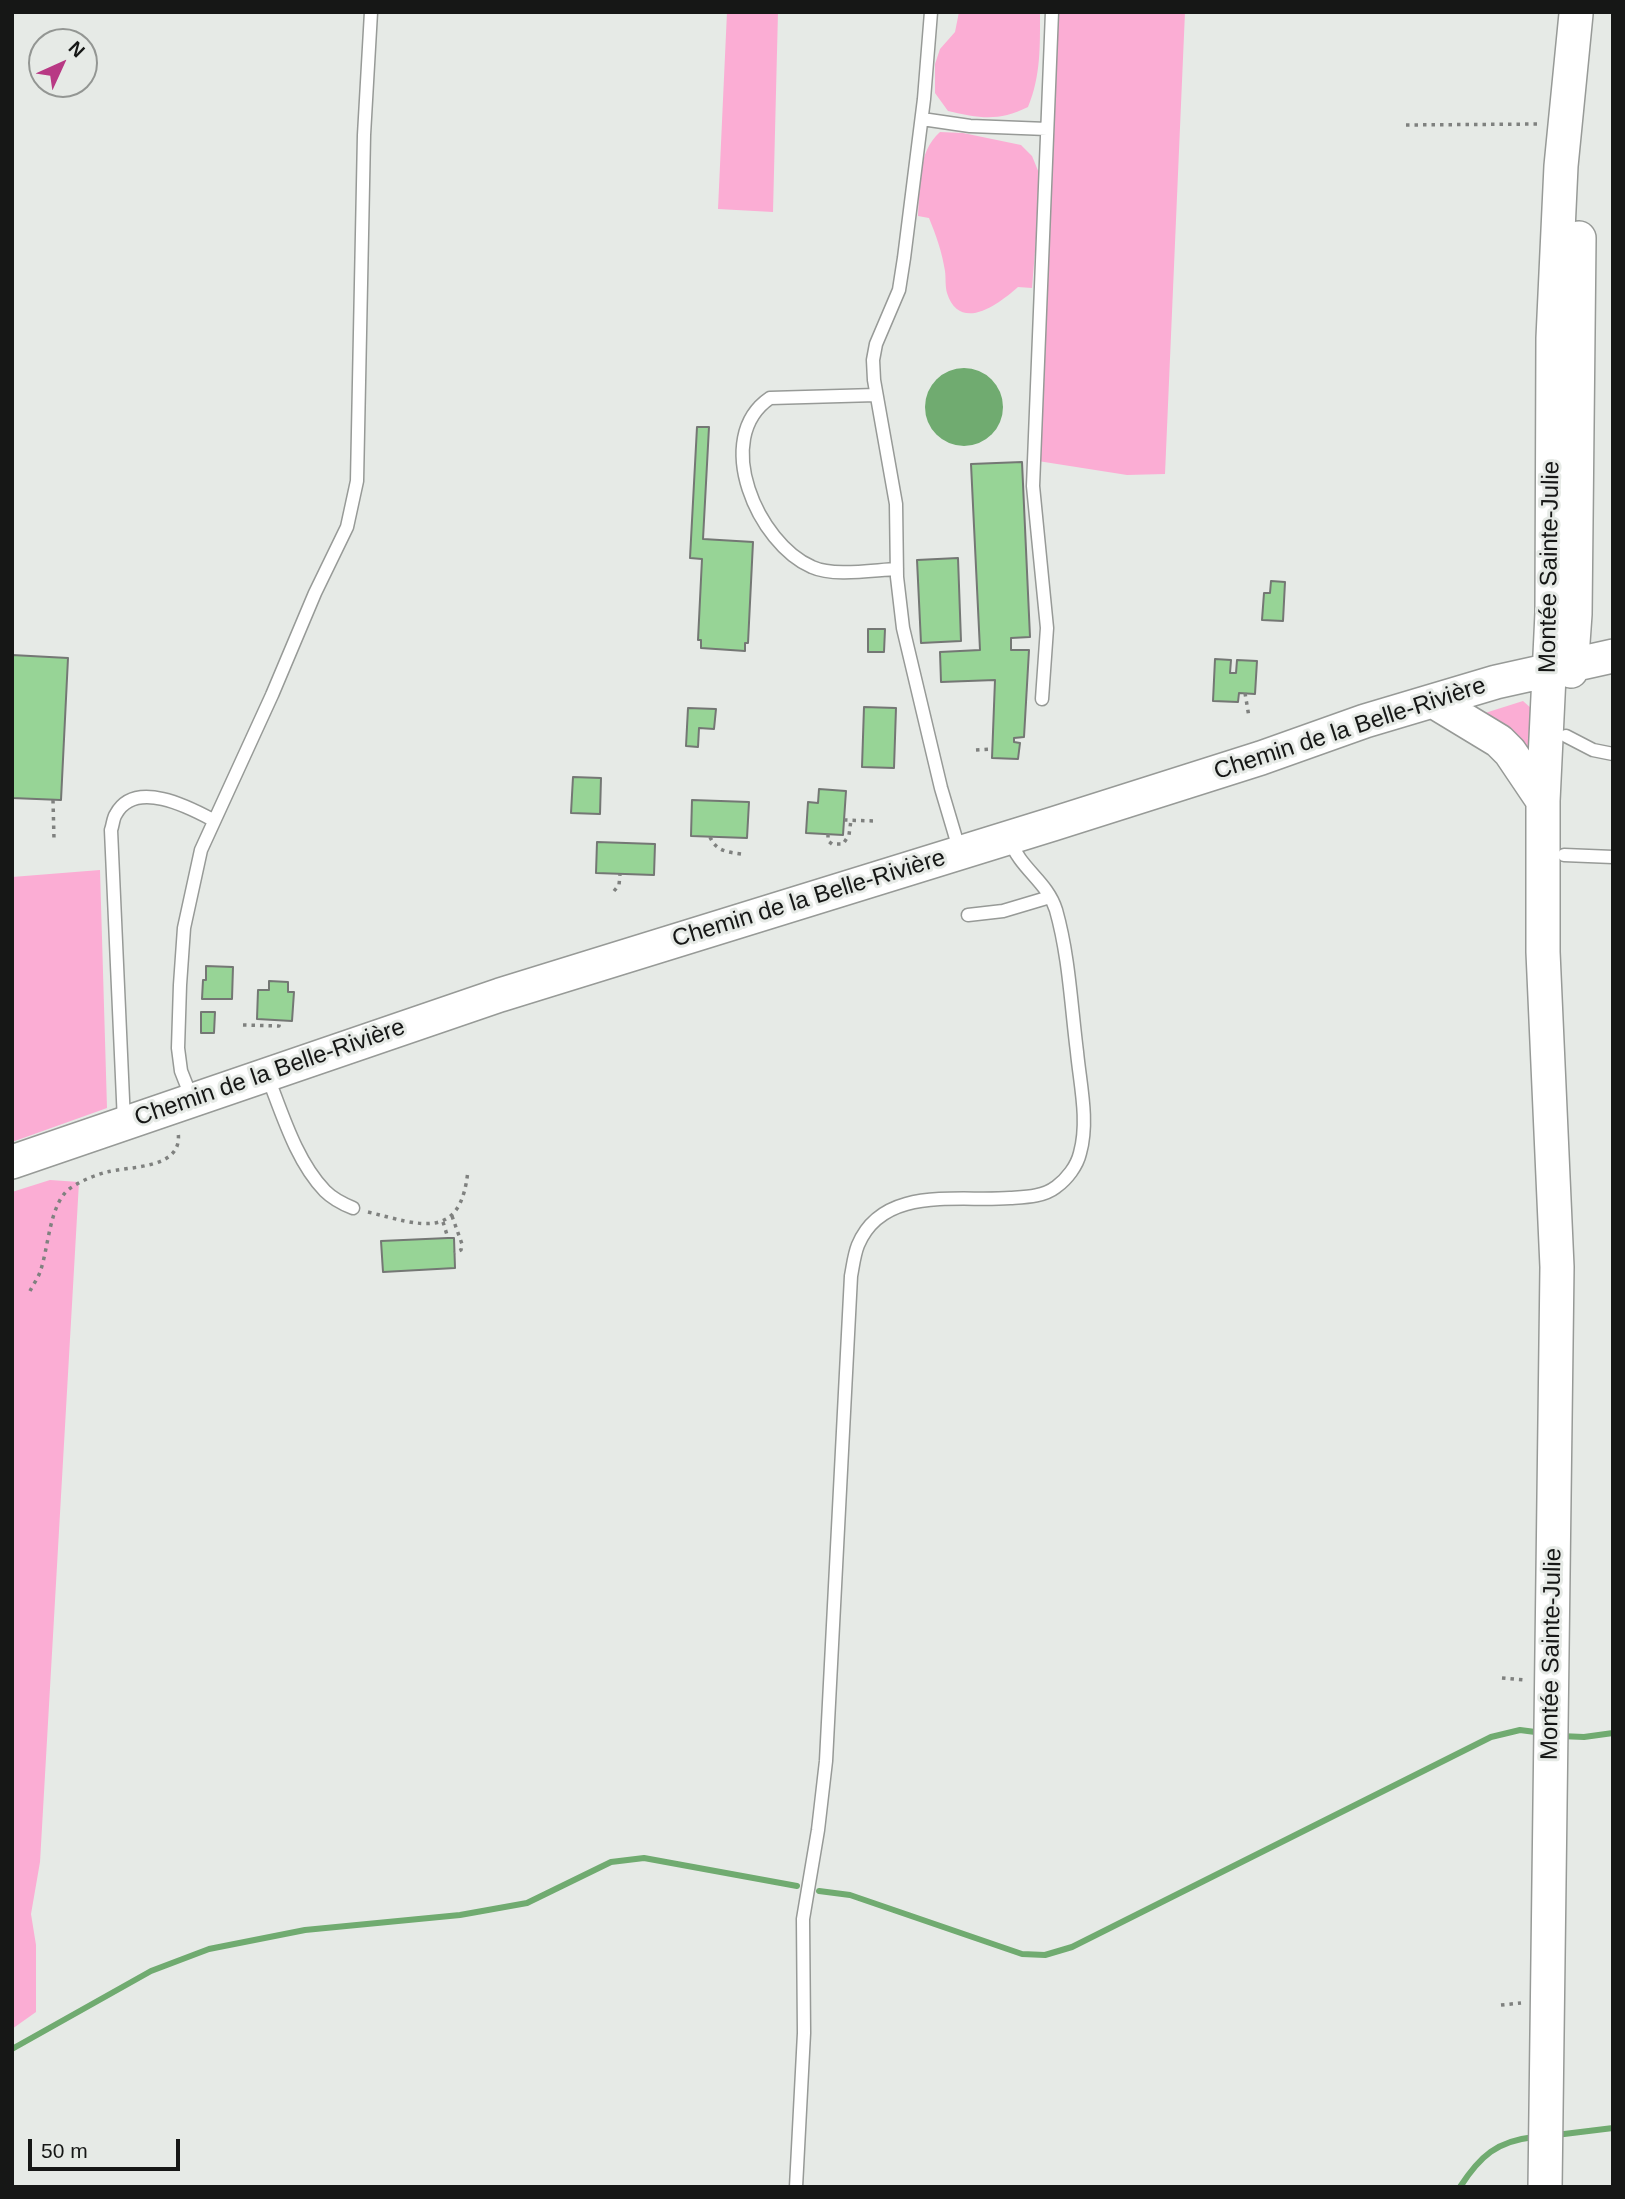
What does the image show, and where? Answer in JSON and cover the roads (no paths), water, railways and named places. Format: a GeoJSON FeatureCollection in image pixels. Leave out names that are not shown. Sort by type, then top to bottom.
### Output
{"type":"FeatureCollection","features":[{"type":"Feature","properties":{"kind":"main road","name":"Montée Sainte-Julie"},"geometry":{"type":"LineString","coordinates":[[1550,1121],[1562,953],[1566,736],[1552,600],[1553,338],[1561,166],[1576,13]]}},
{"type":"Feature","properties":{"kind":"main road","name":"Montée Sainte-Julie"},"geometry":{"type":"LineString","coordinates":[[1545,2171],[1557,1267],[1543,952],[1543,801],[1560,668],[1575,614],[1580,180],[1576,13]]}},
{"type":"Feature","properties":{"kind":"main road","name":"Chemin de la Belle-Rivière"},"geometry":{"type":"LineString","coordinates":[[12,1162],[500,995],[1009,837],[1433,701],[1613,656]]}},
{"type":"Feature","properties":{"kind":"main road"},"geometry":{"type":"LineString","coordinates":[[1433,701],[1499,741],[1515,759],[1543,801]]}},
{"type":"Feature","properties":{"kind":"lane"},"geometry":{"type":"LineString","coordinates":[[181,1103],[178,1048],[184,928],[201,850],[347,527],[354,505],[357,481],[365,135],[371,12]]}},
{"type":"Feature","properties":{"kind":"lane"},"geometry":{"type":"LineString","coordinates":[[932,12],[922,120],[899,290],[876,344],[873,360],[876,394],[897,506],[897,569],[903,628],[941,788],[960,852]]}},
{"type":"Feature","properties":{"kind":"lane"},"geometry":{"type":"LineString","coordinates":[[1042,699],[1047,628],[1033,486],[1052,12]]}},
{"type":"Feature","properties":{"kind":"lane"},"geometry":{"type":"LineString","coordinates":[[922,120],[970,126],[1047,129]]}},
{"type":"Feature","properties":{"kind":"lane"},"geometry":{"type":"LineString","coordinates":[[876,394],[770,398],[758,406],[750,419],[742,451],[743,465],[746,482],[760,516],[795,558],[819,570],[897,569]]}},
{"type":"Feature","properties":{"kind":"lane"},"geometry":{"type":"LineString","coordinates":[[1566,736],[1593,750],[1613,754]]}},
{"type":"Feature","properties":{"kind":"lane"},"geometry":{"type":"LineString","coordinates":[[124,1123],[111,830],[116,813],[135,798],[166,799],[190,807],[213,820]]}},
{"type":"Feature","properties":{"kind":"lane"},"geometry":{"type":"LineString","coordinates":[[796,2187],[804,2033],[803,1919],[826,1761],[851,1276],[856,1249],[870,1226],[895,1207],[937,1199],[1029,1197],[1055,1188],[1075,1166],[1082,1138],[1083,1109],[1066,960],[1055,907],[1043,885],[1019,860],[1009,837]]}},
{"type":"Feature","properties":{"kind":"lane"},"geometry":{"type":"LineString","coordinates":[[1564,855],[1613,857]]}},
{"type":"Feature","properties":{"kind":"lane"},"geometry":{"type":"LineString","coordinates":[[968,915],[1003,911],[1050,897]]}},
{"type":"Feature","properties":{"kind":"lane"},"geometry":{"type":"LineString","coordinates":[[266,1073],[281,1112],[313,1177],[335,1200],[353,1209]]}},
{"type":"Feature","properties":{"kind":"waterway"},"geometry":{"type":"LineString","coordinates":[[819,1891],[850,1895],[1022,1954],[1045,1955],[1072,1947],[1491,1737],[1520,1730],[1543,1733]]}},
{"type":"Feature","properties":{"kind":"waterway"},"geometry":{"type":"LineString","coordinates":[[1560,1736],[1584,1737],[1613,1733]]}},
{"type":"Feature","properties":{"kind":"waterway"},"geometry":{"type":"LineString","coordinates":[[12,2049],[151,1971],[209,1949],[305,1930],[460,1915],[527,1903],[611,1862],[644,1858],[797,1886]]}},
{"type":"Feature","properties":{"kind":"waterway"},"geometry":{"type":"LineString","coordinates":[[1556,2135],[1613,2128]]}},
{"type":"Feature","properties":{"kind":"waterway"},"geometry":{"type":"LineString","coordinates":[[1460,2187],[1491,2152],[1510,2142],[1534,2137]]}}]}
